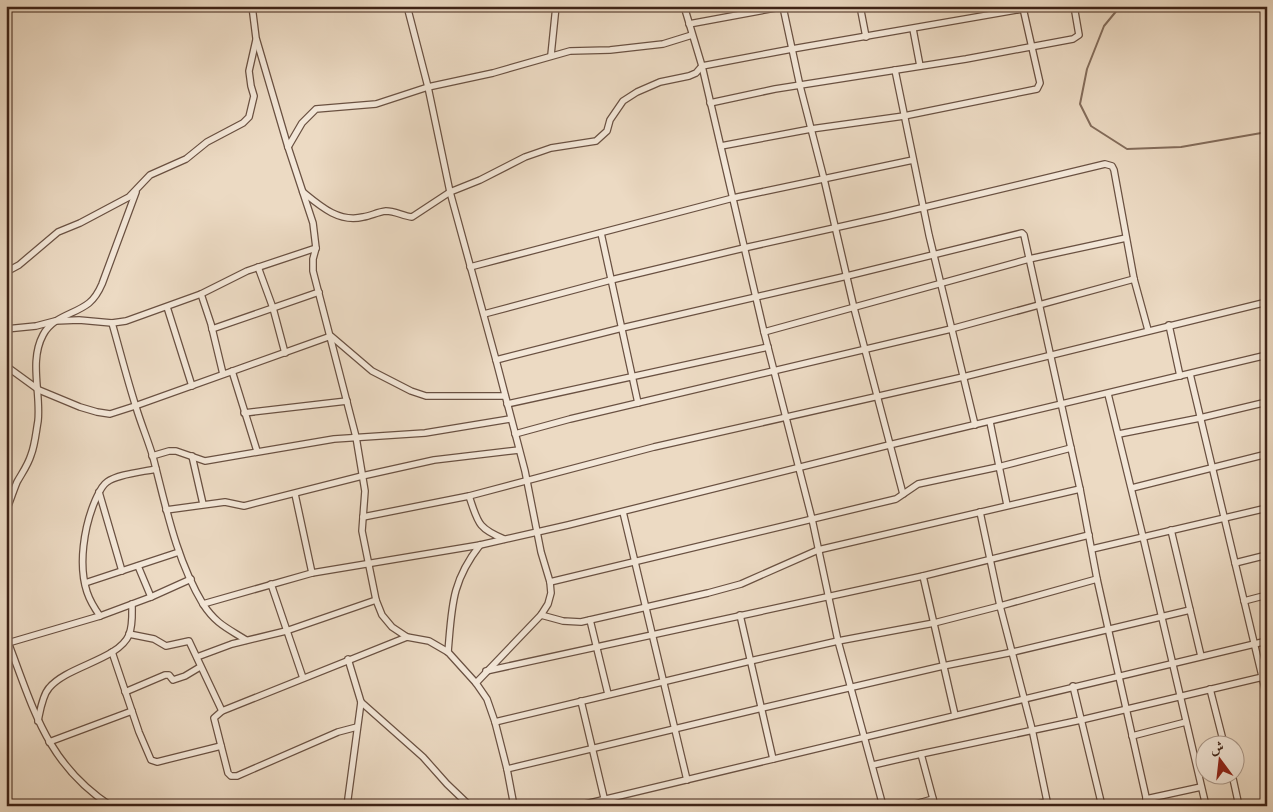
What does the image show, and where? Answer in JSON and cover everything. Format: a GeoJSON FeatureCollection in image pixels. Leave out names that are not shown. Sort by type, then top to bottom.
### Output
{"type":"FeatureCollection","features":[{"type":"Feature","properties":{"kind":"street"},"geometry":{"type":"LineString","coordinates":[[252,6],[256,38],[288,147],[313,223],[316,248],[313,259],[313,271],[356,437],[365,490],[362,531],[376,600],[382,615],[392,627],[406,637],[429,640],[448,652],[476,683],[487,699],[496,722],[508,769],[514,806]]}},
{"type":"Feature","properties":{"kind":"street"},"geometry":{"type":"LineString","coordinates":[[407,6],[428,87],[450,192],[527,480],[537,532],[550,582],[551,593],[548,604],[541,615],[476,683]]}},
{"type":"Feature","properties":{"kind":"street"},"geometry":{"type":"LineString","coordinates":[[551,55],[556,6]]}},
{"type":"Feature","properties":{"kind":"street"},"geometry":{"type":"LineString","coordinates":[[684,6],[702,66],[764,332],[812,519],[838,641],[883,806]]}},
{"type":"Feature","properties":{"kind":"street"},"geometry":{"type":"LineString","coordinates":[[688,24],[785,6],[800,86],[836,227],[864,349],[903,494]]}},
{"type":"Feature","properties":{"kind":"street"},"geometry":{"type":"LineString","coordinates":[[860,6],[866,37]]}},
{"type":"Feature","properties":{"kind":"street"},"geometry":{"type":"LineString","coordinates":[[303,192],[331,213],[348,218],[362,218],[384,211],[394,211],[412,216],[450,192],[480,180],[525,157],[551,148],[596,141],[607,131],[610,120],[623,101],[637,92],[660,82],[689,76],[702,66],[1040,6]]}},
{"type":"Feature","properties":{"kind":"street"},"geometry":{"type":"LineString","coordinates":[[710,103],[766,91],[920,66],[1077,37],[1079,31],[1074,6]]}},
{"type":"Feature","properties":{"kind":"street"},"geometry":{"type":"LineString","coordinates":[[721,146],[811,129],[904,116],[1037,89],[1040,83],[1023,8]]}},
{"type":"Feature","properties":{"kind":"street"},"geometry":{"type":"LineString","coordinates":[[913,29],[920,66]]}},
{"type":"Feature","properties":{"kind":"street"},"geometry":{"type":"LineString","coordinates":[[288,147],[307,116],[316,110],[327,107],[343,108],[376,104],[428,87],[570,51],[610,50],[663,44],[692,34]]}},
{"type":"Feature","properties":{"kind":"street"},"geometry":{"type":"LineString","coordinates":[[6,272],[19,265],[58,232],[84,221],[129,197],[150,175],[186,159],[207,142],[249,117],[254,96],[249,72],[256,38]]}},
{"type":"Feature","properties":{"kind":"street"},"geometry":{"type":"LineString","coordinates":[[895,70],[923,208],[975,425]]}},
{"type":"Feature","properties":{"kind":"street"},"geometry":{"type":"LineString","coordinates":[[470,267],[733,198],[913,160]]}},
{"type":"Feature","properties":{"kind":"street"},"geometry":{"type":"LineString","coordinates":[[484,314],[611,280],[1105,164],[1112,166],[1114,170],[1134,279],[1148,330]]}},
{"type":"Feature","properties":{"kind":"street"},"geometry":{"type":"LineString","coordinates":[[6,511],[18,481],[32,454],[38,421],[37,349],[44,332],[56,321],[83,306],[96,295],[102,284],[136,190]]}},
{"type":"Feature","properties":{"kind":"street"},"geometry":{"type":"LineString","coordinates":[[601,233],[638,403]]}},
{"type":"Feature","properties":{"kind":"street"},"geometry":{"type":"LineString","coordinates":[[496,360],[1019,233],[1024,235],[1147,803],[1201,787]]}},
{"type":"Feature","properties":{"kind":"street"},"geometry":{"type":"LineString","coordinates":[[764,332],[1029,259],[1126,238]]}},
{"type":"Feature","properties":{"kind":"street"},"geometry":{"type":"LineString","coordinates":[[6,329],[36,326],[56,321],[79,320],[112,323],[133,319],[201,294],[258,267],[316,248]]}},
{"type":"Feature","properties":{"kind":"street"},"geometry":{"type":"LineString","coordinates":[[258,267],[285,353]]}},
{"type":"Feature","properties":{"kind":"street"},"geometry":{"type":"LineString","coordinates":[[515,434],[951,329],[1134,279]]}},
{"type":"Feature","properties":{"kind":"street"},"geometry":{"type":"LineString","coordinates":[[212,329],[319,292]]}},
{"type":"Feature","properties":{"kind":"street"},"geometry":{"type":"LineString","coordinates":[[201,294],[223,374]]}},
{"type":"Feature","properties":{"kind":"street"},"geometry":{"type":"LineString","coordinates":[[363,517],[469,496],[654,447],[963,377],[1267,302]]}},
{"type":"Feature","properties":{"kind":"street"},"geometry":{"type":"LineString","coordinates":[[167,307],[192,386]]}},
{"type":"Feature","properties":{"kind":"street"},"geometry":{"type":"LineString","coordinates":[[112,323],[179,552],[204,604],[216,621],[228,631],[246,640]]}},
{"type":"Feature","properties":{"kind":"street"},"geometry":{"type":"LineString","coordinates":[[1168,325],[1180,376]]}},
{"type":"Feature","properties":{"kind":"street"},"geometry":{"type":"LineString","coordinates":[[6,366],[38,390],[97,412],[110,414],[331,336]]}},
{"type":"Feature","properties":{"kind":"street"},"geometry":{"type":"LineString","coordinates":[[331,336],[372,371],[411,392],[426,396],[505,396]]}},
{"type":"Feature","properties":{"kind":"street"},"geometry":{"type":"LineString","coordinates":[[507,404],[768,347]]}},
{"type":"Feature","properties":{"kind":"street"},"geometry":{"type":"LineString","coordinates":[[204,604],[312,573],[480,545],[537,532],[1267,355]]}},
{"type":"Feature","properties":{"kind":"street"},"geometry":{"type":"LineString","coordinates":[[232,371],[257,451]]}},
{"type":"Feature","properties":{"kind":"street"},"geometry":{"type":"LineString","coordinates":[[1190,374],[1254,644],[1264,676],[1267,696]]}},
{"type":"Feature","properties":{"kind":"street"},"geometry":{"type":"LineString","coordinates":[[1108,394],[1132,488],[1206,806]]}},
{"type":"Feature","properties":{"kind":"street"},"geometry":{"type":"LineString","coordinates":[[244,412],[347,401]]}},
{"type":"Feature","properties":{"kind":"street"},"geometry":{"type":"LineString","coordinates":[[1118,434],[1200,418],[1267,402]]}},
{"type":"Feature","properties":{"kind":"street"},"geometry":{"type":"LineString","coordinates":[[152,456],[176,451],[205,460],[356,437],[425,433],[510,419]]}},
{"type":"Feature","properties":{"kind":"street"},"geometry":{"type":"LineString","coordinates":[[990,422],[1007,505]]}},
{"type":"Feature","properties":{"kind":"street"},"geometry":{"type":"LineString","coordinates":[[550,582],[896,499],[918,484],[998,467],[1071,448]]}},
{"type":"Feature","properties":{"kind":"street"},"geometry":{"type":"LineString","coordinates":[[166,510],[225,502],[244,506],[434,460],[519,450]]}},
{"type":"Feature","properties":{"kind":"street"},"geometry":{"type":"LineString","coordinates":[[1132,488],[1267,454]]}},
{"type":"Feature","properties":{"kind":"street"},"geometry":{"type":"LineString","coordinates":[[192,456],[203,504]]}},
{"type":"Feature","properties":{"kind":"street"},"geometry":{"type":"LineString","coordinates":[[100,616],[91,602],[85,583],[85,532],[87,523],[99,492],[104,485],[114,478],[156,469]]}},
{"type":"Feature","properties":{"kind":"street"},"geometry":{"type":"LineString","coordinates":[[541,615],[563,621],[581,622],[708,594],[741,584],[818,550],[1080,489]]}},
{"type":"Feature","properties":{"kind":"street"},"geometry":{"type":"LineString","coordinates":[[99,492],[122,571]]}},
{"type":"Feature","properties":{"kind":"street"},"geometry":{"type":"LineString","coordinates":[[295,494],[312,573]]}},
{"type":"Feature","properties":{"kind":"street"},"geometry":{"type":"LineString","coordinates":[[469,496],[476,516],[486,532],[504,539]]}},
{"type":"Feature","properties":{"kind":"street"},"geometry":{"type":"LineString","coordinates":[[1092,549],[1267,508]]}},
{"type":"Feature","properties":{"kind":"street"},"geometry":{"type":"LineString","coordinates":[[622,512],[687,780]]}},
{"type":"Feature","properties":{"kind":"street"},"geometry":{"type":"LineString","coordinates":[[980,512],[1000,606],[1032,729],[1048,804],[1030,806]]}},
{"type":"Feature","properties":{"kind":"street"},"geometry":{"type":"LineString","coordinates":[[1171,530],[1201,656]]}},
{"type":"Feature","properties":{"kind":"street"},"geometry":{"type":"LineString","coordinates":[[486,671],[923,576],[1090,535]]}},
{"type":"Feature","properties":{"kind":"street"},"geometry":{"type":"LineString","coordinates":[[448,652],[453,598],[456,586],[469,559],[480,545]]}},
{"type":"Feature","properties":{"kind":"street"},"geometry":{"type":"LineString","coordinates":[[85,583],[179,552]]}},
{"type":"Feature","properties":{"kind":"street"},"geometry":{"type":"LineString","coordinates":[[1235,563],[1267,555]]}},
{"type":"Feature","properties":{"kind":"street"},"geometry":{"type":"LineString","coordinates":[[138,566],[151,597]]}},
{"type":"Feature","properties":{"kind":"street"},"geometry":{"type":"LineString","coordinates":[[923,576],[955,714]]}},
{"type":"Feature","properties":{"kind":"street"},"geometry":{"type":"LineString","coordinates":[[111,806],[75,777],[56,754],[38,721],[7,640],[100,616],[151,597],[191,579]]}},
{"type":"Feature","properties":{"kind":"street"},"geometry":{"type":"LineString","coordinates":[[496,722],[838,641],[934,623],[1097,579]]}},
{"type":"Feature","properties":{"kind":"street"},"geometry":{"type":"LineString","coordinates":[[271,584],[302,678]]}},
{"type":"Feature","properties":{"kind":"street"},"geometry":{"type":"LineString","coordinates":[[1244,601],[1267,596]]}},
{"type":"Feature","properties":{"kind":"street"},"geometry":{"type":"LineString","coordinates":[[197,656],[246,640],[286,632],[376,600]]}},
{"type":"Feature","properties":{"kind":"street"},"geometry":{"type":"LineString","coordinates":[[38,721],[47,690],[56,681],[112,652],[125,641],[132,623],[132,604]]}},
{"type":"Feature","properties":{"kind":"street"},"geometry":{"type":"LineString","coordinates":[[508,769],[762,708],[1190,610]]}},
{"type":"Feature","properties":{"kind":"street"},"geometry":{"type":"LineString","coordinates":[[740,615],[773,759]]}},
{"type":"Feature","properties":{"kind":"street"},"geometry":{"type":"LineString","coordinates":[[590,620],[608,694]]}},
{"type":"Feature","properties":{"kind":"street"},"geometry":{"type":"LineString","coordinates":[[129,634],[154,640],[166,646],[189,641],[222,711]]}},
{"type":"Feature","properties":{"kind":"street"},"geometry":{"type":"LineString","coordinates":[[357,727],[338,732],[237,776],[231,776],[228,772],[214,718],[222,711],[406,637]]}},
{"type":"Feature","properties":{"kind":"street"},"geometry":{"type":"LineString","coordinates":[[577,806],[606,802],[864,736],[1267,641]]}},
{"type":"Feature","properties":{"kind":"street"},"geometry":{"type":"LineString","coordinates":[[112,652],[150,758],[154,762],[221,746]]}},
{"type":"Feature","properties":{"kind":"street"},"geometry":{"type":"LineString","coordinates":[[347,806],[361,702],[348,660]]}},
{"type":"Feature","properties":{"kind":"street"},"geometry":{"type":"LineString","coordinates":[[125,692],[165,675],[169,675],[173,680],[181,678],[200,667]]}},
{"type":"Feature","properties":{"kind":"street"},"geometry":{"type":"LineString","coordinates":[[873,765],[1032,729],[1081,720],[1264,676]]}},
{"type":"Feature","properties":{"kind":"street"},"geometry":{"type":"LineString","coordinates":[[1074,686],[1102,806]]}},
{"type":"Feature","properties":{"kind":"street"},"geometry":{"type":"LineString","coordinates":[[1210,689],[1221,734]]}},
{"type":"Feature","properties":{"kind":"street"},"geometry":{"type":"LineString","coordinates":[[581,701],[606,802]]}},
{"type":"Feature","properties":{"kind":"street"},"geometry":{"type":"LineString","coordinates":[[361,702],[424,756],[447,784],[470,806]]}},
{"type":"Feature","properties":{"kind":"street"},"geometry":{"type":"LineString","coordinates":[[49,742],[132,710]]}},
{"type":"Feature","properties":{"kind":"street"},"geometry":{"type":"LineString","coordinates":[[1132,736],[1186,722]]}},
{"type":"Feature","properties":{"kind":"street"},"geometry":{"type":"LineString","coordinates":[[908,806],[934,803],[921,754]]}},
{"type":"Feature","properties":{"kind":"street"},"geometry":{"type":"LineString","coordinates":[[1234,784],[1239,806]]}},
{"type":"Feature","properties":{"kind":"waterway"},"geometry":{"type":"LineString","coordinates":[[1118,6],[1118,9],[1104,26],[1087,69],[1080,104],[1091,126],[1127,149],[1181,147],[1267,132]]}}]}
